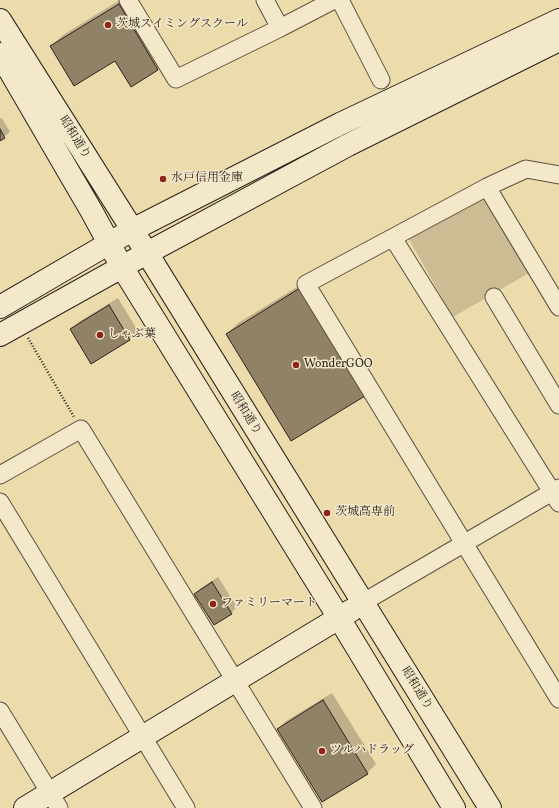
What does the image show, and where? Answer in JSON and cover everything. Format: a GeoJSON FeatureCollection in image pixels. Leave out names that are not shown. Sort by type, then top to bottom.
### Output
{"type":"FeatureCollection","features":[{"type":"Feature","properties":{"kind":"street"},"geometry":{"type":"LineString","coordinates":[[128,0],[176,79],[334,0]]}},
{"type":"Feature","properties":{"kind":"street"},"geometry":{"type":"LineString","coordinates":[[265,0],[280,28]]}},
{"type":"Feature","properties":{"kind":"street"},"geometry":{"type":"LineString","coordinates":[[340,0],[381,80]]}},
{"type":"Feature","properties":{"kind":"street","name":"昭和通り"},"geometry":{"type":"LineString","coordinates":[[0,20],[132,230],[490,808]]}},
{"type":"Feature","properties":{"kind":"street"},"geometry":{"type":"LineString","coordinates":[[0,307],[132,230],[340,124],[559,20]]}},
{"type":"Feature","properties":{"kind":"street"},"geometry":{"type":"LineString","coordinates":[[0,334],[146,253],[348,145],[559,40]]}},
{"type":"Feature","properties":{"kind":"street","name":"昭和通り"},"geometry":{"type":"LineString","coordinates":[[0,54],[110,243],[122,267],[339,618],[454,808]]}},
{"type":"Feature","properties":{"kind":"street"},"geometry":{"type":"LineString","coordinates":[[559,175],[526,169],[486,187],[306,284],[559,699]]}},
{"type":"Feature","properties":{"kind":"street"},"geometry":{"type":"LineString","coordinates":[[486,187],[559,307]]}},
{"type":"Feature","properties":{"kind":"street"},"geometry":{"type":"LineString","coordinates":[[24,808],[54,801],[143,737],[362,603],[465,544],[557,495],[393,238]]}},
{"type":"Feature","properties":{"kind":"street"},"geometry":{"type":"LineString","coordinates":[[494,297],[559,406]]}},
{"type":"Feature","properties":{"kind":"street"},"geometry":{"type":"LineString","coordinates":[[0,475],[81,429],[313,808]]}},
{"type":"Feature","properties":{"kind":"street"},"geometry":{"type":"LineString","coordinates":[[0,502],[186,808]]}},
{"type":"Feature","properties":{"kind":"street"},"geometry":{"type":"LineString","coordinates":[[0,711],[54,801]]}},
{"type":"Feature","properties":{"kind":"path"},"geometry":{"type":"LineString","coordinates":[[26,336],[81,429]]}},
{"type":"Feature","properties":{"kind":"shaded area"},"geometry":{"type":"Polygon","coordinates":[[[481,196],[529,273],[453,317],[407,236],[481,196]]]}},
{"type":"Feature","properties":{"kind":"building","name":"茨城スイミングスクール"},"geometry":{"type":"Polygon","coordinates":[[[119,4],[158,70],[131,87],[115,61],[74,86],[50,46],[119,4]]]}},
{"type":"Feature","properties":{"kind":"building"},"geometry":{"type":"Polygon","coordinates":[[[0,129],[5,138],[0,141],[0,129]]]}},
{"type":"Feature","properties":{"kind":"building","name":"WonderGOO"},"geometry":{"type":"Polygon","coordinates":[[[300,288],[365,396],[291,441],[226,334],[300,288]]]}},
{"type":"Feature","properties":{"kind":"building","name":"しゃぶ葉"},"geometry":{"type":"Polygon","coordinates":[[[109,305],[130,340],[91,364],[70,329],[109,305]]]}},
{"type":"Feature","properties":{"kind":"building","name":"ファミリーマート"},"geometry":{"type":"Polygon","coordinates":[[[212,582],[232,614],[214,625],[194,594],[212,582]]]}},
{"type":"Feature","properties":{"kind":"building","name":"ツルハドラッグ"},"geometry":{"type":"Polygon","coordinates":[[[323,700],[368,774],[322,802],[277,729],[323,700]]]}},
{"type":"Feature","properties":{"kind":"place","name":"茨城スイミングスクール"},"geometry":{"type":"Point","coordinates":[108,25]}},
{"type":"Feature","properties":{"kind":"place","name":"水戸信用金庫"},"geometry":{"type":"Point","coordinates":[163,179]}},
{"type":"Feature","properties":{"kind":"place","name":"しゃぶ葉"},"geometry":{"type":"Point","coordinates":[100,335]}},
{"type":"Feature","properties":{"kind":"place","name":"WonderGOO"},"geometry":{"type":"Point","coordinates":[296,365]}},
{"type":"Feature","properties":{"kind":"place","name":"茨城高専前"},"geometry":{"type":"Point","coordinates":[327,513]}},
{"type":"Feature","properties":{"kind":"place","name":"ファミリーマート"},"geometry":{"type":"Point","coordinates":[213,604]}},
{"type":"Feature","properties":{"kind":"place","name":"ツルハドラッグ"},"geometry":{"type":"Point","coordinates":[322,751]}}]}
